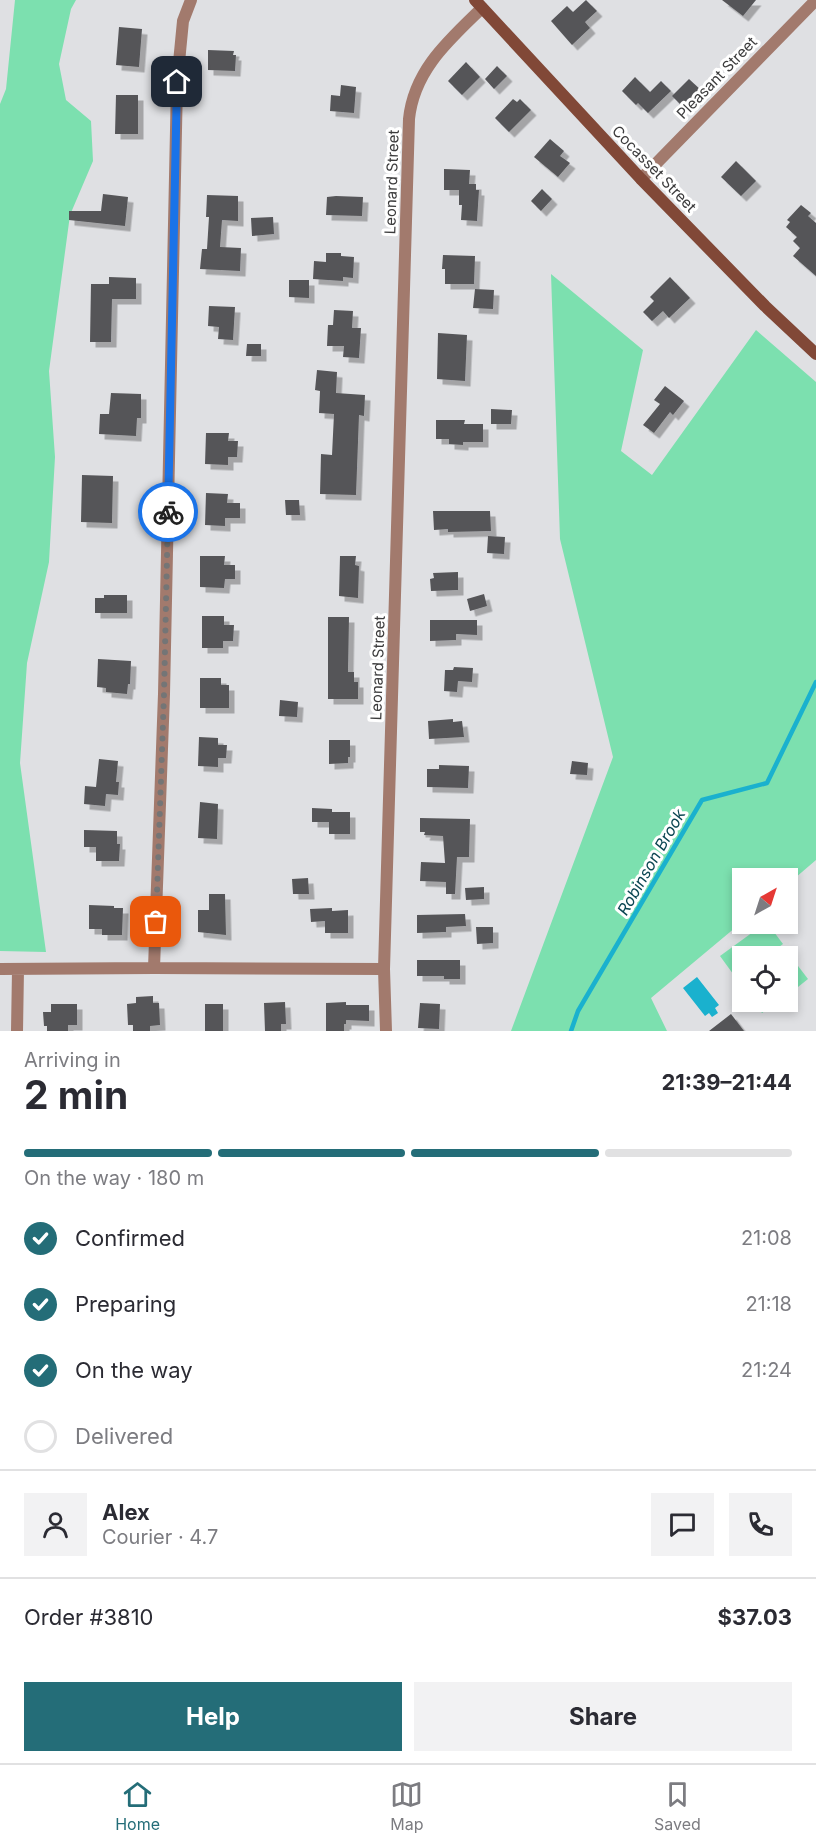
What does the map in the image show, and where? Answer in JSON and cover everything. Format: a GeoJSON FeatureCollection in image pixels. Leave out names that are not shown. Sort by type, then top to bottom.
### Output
{"type":"FeatureCollection","features":[{"type":"Feature","properties":{"kind":"main road","name":"Cocasset Street"},"geometry":{"type":"LineString","coordinates":[[478,4],[641,179],[765,306],[816,354]]}},
{"type":"Feature","properties":{"kind":"street"},"geometry":{"type":"LineString","coordinates":[[154,968],[164,694],[177,82],[183,21],[191,0]]}},
{"type":"Feature","properties":{"kind":"street","name":"Pleasant Street"},"geometry":{"type":"LineString","coordinates":[[641,179],[816,0]]}},
{"type":"Feature","properties":{"kind":"street","name":"Leonard Street"},"geometry":{"type":"LineString","coordinates":[[386,1031],[384,969],[410,110],[416,87],[430,65],[478,4]]}},
{"type":"Feature","properties":{"kind":"street"},"geometry":{"type":"LineString","coordinates":[[0,969],[384,969]]}},
{"type":"Feature","properties":{"kind":"street"},"geometry":{"type":"LineString","coordinates":[[17,1031],[18,969]]}},
{"type":"Feature","properties":{"kind":"green space"},"geometry":{"type":"Polygon","coordinates":[[[15,0],[76,0],[71,9],[59,64],[66,100],[91,121],[93,161],[70,215],[49,371],[55,457],[49,562],[27,663],[20,763],[46,952],[0,951],[0,104],[6,89],[15,0]]]}},
{"type":"Feature","properties":{"kind":"green space"},"geometry":{"type":"Polygon","coordinates":[[[551,274],[643,350],[621,451],[652,475],[756,330],[816,382],[816,860],[798,875],[798,868],[732,868],[732,930],[651,998],[667,1031],[511,1031],[613,757],[560,539],[551,274]]]}},
{"type":"Feature","properties":{"kind":"green space"},"geometry":{"type":"Polygon","coordinates":[[[750,934],[776,934],[783,944],[780,946],[734,946],[750,934]]]}},
{"type":"Feature","properties":{"kind":"green space"},"geometry":{"type":"Polygon","coordinates":[[[732,947],[732,972],[720,956],[732,947]]]}},
{"type":"Feature","properties":{"kind":"green space"},"geometry":{"type":"Polygon","coordinates":[[[798,966],[808,979],[798,987],[798,966]]]}},
{"type":"Feature","properties":{"kind":"water"},"geometry":{"type":"Polygon","coordinates":[[[697,977],[719,1005],[715,1008],[718,1013],[712,1017],[709,1013],[705,1016],[683,988],[697,977]]]}},
{"type":"Feature","properties":{"kind":"building"},"geometry":{"type":"Polygon","coordinates":[[[586,0],[597,11],[585,22],[590,28],[572,45],[551,21],[567,6],[573,12],[586,0]]]}},
{"type":"Feature","properties":{"kind":"building"},"geometry":{"type":"Polygon","coordinates":[[[722,0],[756,0],[743,16],[722,0]]]}},
{"type":"Feature","properties":{"kind":"building"},"geometry":{"type":"Polygon","coordinates":[[[119,27],[142,29],[139,67],[116,65],[119,27]]]}},
{"type":"Feature","properties":{"kind":"building"},"geometry":{"type":"Polygon","coordinates":[[[208,50],[234,51],[235,71],[208,70],[208,50]]]}},
{"type":"Feature","properties":{"kind":"building"},"geometry":{"type":"Polygon","coordinates":[[[466,62],[480,77],[462,95],[448,81],[466,62]]]}},
{"type":"Feature","properties":{"kind":"building"},"geometry":{"type":"Polygon","coordinates":[[[497,66],[507,76],[494,89],[485,79],[497,66]]]}},
{"type":"Feature","properties":{"kind":"building"},"geometry":{"type":"Polygon","coordinates":[[[635,77],[650,92],[661,81],[671,91],[648,113],[622,91],[635,77]]]}},
{"type":"Feature","properties":{"kind":"building"},"geometry":{"type":"Polygon","coordinates":[[[689,79],[703,92],[685,109],[672,96],[689,79]]]}},
{"type":"Feature","properties":{"kind":"building"},"geometry":{"type":"Polygon","coordinates":[[[341,85],[356,87],[354,113],[330,111],[331,95],[340,96],[341,85]]]}},
{"type":"Feature","properties":{"kind":"building"},"geometry":{"type":"Polygon","coordinates":[[[116,95],[138,95],[138,134],[115,134],[116,95]]]}},
{"type":"Feature","properties":{"kind":"building"},"geometry":{"type":"Polygon","coordinates":[[[513,99],[517,102],[520,99],[531,110],[509,132],[495,118],[513,99]]]}},
{"type":"Feature","properties":{"kind":"building"},"geometry":{"type":"Polygon","coordinates":[[[550,139],[564,151],[560,156],[570,163],[558,177],[534,157],[550,139]]]}},
{"type":"Feature","properties":{"kind":"building"},"geometry":{"type":"Polygon","coordinates":[[[736,161],[756,181],[741,196],[721,177],[736,161]]]}},
{"type":"Feature","properties":{"kind":"building"},"geometry":{"type":"Polygon","coordinates":[[[444,169],[470,170],[469,184],[476,184],[476,190],[479,190],[477,221],[461,220],[462,205],[459,205],[459,190],[444,190],[444,169]]]}},
{"type":"Feature","properties":{"kind":"building"},"geometry":{"type":"Polygon","coordinates":[[[542,189],[552,199],[541,211],[531,201],[542,189]]]}},
{"type":"Feature","properties":{"kind":"building"},"geometry":{"type":"Polygon","coordinates":[[[103,194],[128,197],[125,226],[69,220],[69,211],[101,211],[103,194]]]}},
{"type":"Feature","properties":{"kind":"building"},"geometry":{"type":"Polygon","coordinates":[[[207,195],[238,196],[238,221],[222,220],[220,247],[241,248],[240,271],[200,269],[202,249],[207,249],[209,217],[206,217],[207,195]]]}},
{"type":"Feature","properties":{"kind":"building"},"geometry":{"type":"Polygon","coordinates":[[[327,197],[363,197],[362,216],[326,215],[327,197]]]}},
{"type":"Feature","properties":{"kind":"building"},"geometry":{"type":"Polygon","coordinates":[[[801,205],[811,213],[808,216],[816,223],[816,276],[793,256],[800,248],[793,241],[797,237],[786,227],[790,222],[787,220],[801,205]]]}},
{"type":"Feature","properties":{"kind":"building"},"geometry":{"type":"Polygon","coordinates":[[[273,217],[274,234],[252,236],[251,218],[273,217]]]}},
{"type":"Feature","properties":{"kind":"building"},"geometry":{"type":"Polygon","coordinates":[[[326,253],[341,253],[341,256],[354,257],[353,278],[343,277],[343,281],[313,279],[314,261],[326,262],[326,253]]]}},
{"type":"Feature","properties":{"kind":"building"},"geometry":{"type":"Polygon","coordinates":[[[443,255],[475,256],[474,284],[445,284],[445,269],[442,269],[443,255]]]}},
{"type":"Feature","properties":{"kind":"building"},"geometry":{"type":"Polygon","coordinates":[[[109,277],[136,278],[136,299],[112,299],[111,342],[90,342],[91,284],[109,284],[109,277]]]}},
{"type":"Feature","properties":{"kind":"building"},"geometry":{"type":"Polygon","coordinates":[[[670,277],[690,298],[669,318],[663,311],[652,321],[643,312],[654,301],[650,297],[670,277]]]}},
{"type":"Feature","properties":{"kind":"building"},"geometry":{"type":"Polygon","coordinates":[[[289,280],[309,280],[309,298],[289,297],[289,280]]]}},
{"type":"Feature","properties":{"kind":"building"},"geometry":{"type":"Polygon","coordinates":[[[475,289],[494,290],[493,309],[473,308],[475,289]]]}},
{"type":"Feature","properties":{"kind":"building"},"geometry":{"type":"Polygon","coordinates":[[[209,306],[235,307],[233,340],[218,339],[219,327],[208,326],[209,306]]]}},
{"type":"Feature","properties":{"kind":"building"},"geometry":{"type":"Polygon","coordinates":[[[334,310],[353,311],[352,328],[361,328],[359,358],[343,357],[344,346],[327,346],[328,325],[333,325],[334,310]]]}},
{"type":"Feature","properties":{"kind":"building"},"geometry":{"type":"Polygon","coordinates":[[[438,333],[467,335],[465,381],[437,379],[438,333]]]}},
{"type":"Feature","properties":{"kind":"building"},"geometry":{"type":"Polygon","coordinates":[[[247,344],[261,344],[261,356],[246,356],[247,344]]]}},
{"type":"Feature","properties":{"kind":"building"},"geometry":{"type":"Polygon","coordinates":[[[317,370],[337,372],[336,393],[365,395],[364,416],[359,415],[356,495],[320,494],[321,454],[332,455],[334,414],[319,413],[320,391],[315,390],[317,370]]]}},
{"type":"Feature","properties":{"kind":"building"},"geometry":{"type":"Polygon","coordinates":[[[665,386],[684,401],[673,415],[670,412],[654,433],[643,425],[660,404],[654,400],[665,386]]]}},
{"type":"Feature","properties":{"kind":"building"},"geometry":{"type":"Polygon","coordinates":[[[111,393],[141,394],[141,418],[137,418],[136,436],[99,434],[100,414],[109,414],[111,393]]]}},
{"type":"Feature","properties":{"kind":"building"},"geometry":{"type":"Polygon","coordinates":[[[491,409],[512,410],[511,424],[491,424],[491,409]]]}},
{"type":"Feature","properties":{"kind":"building"},"geometry":{"type":"Polygon","coordinates":[[[436,420],[465,420],[464,424],[483,424],[483,442],[463,442],[463,445],[449,444],[449,439],[436,439],[436,420]]]}},
{"type":"Feature","properties":{"kind":"building"},"geometry":{"type":"Polygon","coordinates":[[[206,433],[229,433],[228,441],[238,441],[237,457],[228,457],[228,465],[205,464],[206,433]]]}},
{"type":"Feature","properties":{"kind":"building"},"geometry":{"type":"Polygon","coordinates":[[[82,475],[113,476],[112,523],[81,522],[82,475]]]}},
{"type":"Feature","properties":{"kind":"building"},"geometry":{"type":"Polygon","coordinates":[[[206,493],[228,494],[227,503],[240,503],[240,518],[225,518],[225,526],[205,525],[206,493]]]}},
{"type":"Feature","properties":{"kind":"building"},"geometry":{"type":"Polygon","coordinates":[[[285,500],[299,500],[300,515],[286,515],[285,500]]]}},
{"type":"Feature","properties":{"kind":"building"},"geometry":{"type":"Polygon","coordinates":[[[433,511],[490,511],[491,531],[434,530],[433,511]]]}},
{"type":"Feature","properties":{"kind":"building"},"geometry":{"type":"Polygon","coordinates":[[[488,536],[505,537],[504,554],[487,553],[488,536]]]}},
{"type":"Feature","properties":{"kind":"building"},"geometry":{"type":"Polygon","coordinates":[[[200,556],[225,556],[224,565],[235,565],[235,579],[225,579],[224,588],[200,587],[200,556]]]}},
{"type":"Feature","properties":{"kind":"building"},"geometry":{"type":"Polygon","coordinates":[[[340,556],[356,556],[355,565],[359,566],[358,598],[339,596],[340,556]]]}},
{"type":"Feature","properties":{"kind":"building"},"geometry":{"type":"Polygon","coordinates":[[[458,572],[458,590],[431,591],[430,579],[434,578],[433,573],[458,572]]]}},
{"type":"Feature","properties":{"kind":"building"},"geometry":{"type":"Polygon","coordinates":[[[484,594],[487,606],[470,611],[467,599],[484,594]]]}},
{"type":"Feature","properties":{"kind":"building"},"geometry":{"type":"Polygon","coordinates":[[[104,595],[127,595],[127,613],[95,613],[95,598],[104,598],[104,595]]]}},
{"type":"Feature","properties":{"kind":"building"},"geometry":{"type":"Polygon","coordinates":[[[202,616],[224,616],[224,625],[234,625],[233,641],[223,641],[223,648],[202,648],[202,616]]]}},
{"type":"Feature","properties":{"kind":"building"},"geometry":{"type":"Polygon","coordinates":[[[328,617],[349,617],[348,672],[354,672],[354,682],[358,682],[358,699],[328,699],[328,617]]]}},
{"type":"Feature","properties":{"kind":"building"},"geometry":{"type":"Polygon","coordinates":[[[430,620],[477,620],[477,635],[456,634],[456,640],[430,641],[430,620]]]}},
{"type":"Feature","properties":{"kind":"building"},"geometry":{"type":"Polygon","coordinates":[[[98,659],[131,661],[127,694],[106,692],[106,688],[97,687],[98,659]]]}},
{"type":"Feature","properties":{"kind":"building"},"geometry":{"type":"Polygon","coordinates":[[[454,667],[473,668],[472,682],[458,681],[457,692],[444,691],[445,670],[453,670],[454,667]]]}},
{"type":"Feature","properties":{"kind":"building"},"geometry":{"type":"Polygon","coordinates":[[[200,678],[221,678],[221,685],[229,685],[229,708],[200,708],[200,678]]]}},
{"type":"Feature","properties":{"kind":"building"},"geometry":{"type":"Polygon","coordinates":[[[280,700],[298,702],[297,717],[279,716],[280,700]]]}},
{"type":"Feature","properties":{"kind":"building"},"geometry":{"type":"Polygon","coordinates":[[[453,719],[453,722],[462,721],[464,737],[429,739],[428,721],[453,719]]]}},
{"type":"Feature","properties":{"kind":"building"},"geometry":{"type":"Polygon","coordinates":[[[199,737],[218,738],[218,745],[227,745],[226,758],[218,758],[218,767],[198,766],[199,737]]]}},
{"type":"Feature","properties":{"kind":"building"},"geometry":{"type":"Polygon","coordinates":[[[329,740],[350,740],[348,763],[329,764],[329,740]]]}},
{"type":"Feature","properties":{"kind":"building"},"geometry":{"type":"Polygon","coordinates":[[[99,759],[118,761],[116,782],[119,782],[118,795],[106,794],[105,806],[84,804],[85,786],[96,787],[99,759]]]}},
{"type":"Feature","properties":{"kind":"building"},"geometry":{"type":"Polygon","coordinates":[[[572,761],[588,763],[587,775],[570,774],[572,761]]]}},
{"type":"Feature","properties":{"kind":"building"},"geometry":{"type":"Polygon","coordinates":[[[439,765],[469,766],[468,788],[427,787],[427,769],[439,769],[439,765]]]}},
{"type":"Feature","properties":{"kind":"building"},"geometry":{"type":"Polygon","coordinates":[[[200,802],[218,804],[217,839],[198,838],[200,802]]]}},
{"type":"Feature","properties":{"kind":"building"},"geometry":{"type":"Polygon","coordinates":[[[312,808],[332,809],[332,812],[350,812],[350,834],[329,834],[329,822],[312,822],[312,808]]]}},
{"type":"Feature","properties":{"kind":"building"},"geometry":{"type":"Polygon","coordinates":[[[420,818],[470,819],[469,857],[457,857],[455,894],[446,894],[446,882],[420,881],[421,862],[445,863],[443,836],[424,835],[425,832],[420,832],[420,818]]]}},
{"type":"Feature","properties":{"kind":"building"},"geometry":{"type":"Polygon","coordinates":[[[84,830],[117,831],[117,844],[120,844],[119,861],[96,861],[96,847],[84,847],[84,830]]]}},
{"type":"Feature","properties":{"kind":"building"},"geometry":{"type":"Polygon","coordinates":[[[308,878],[309,894],[293,894],[292,879],[308,878]]]}},
{"type":"Feature","properties":{"kind":"building"},"geometry":{"type":"Polygon","coordinates":[[[484,887],[484,899],[466,900],[465,888],[484,887]]]}},
{"type":"Feature","properties":{"kind":"building"},"geometry":{"type":"Polygon","coordinates":[[[209,894],[225,894],[226,935],[198,932],[198,910],[209,910],[209,894]]]}},
{"type":"Feature","properties":{"kind":"building"},"geometry":{"type":"Polygon","coordinates":[[[89,905],[123,908],[122,935],[102,935],[102,929],[89,929],[89,905]]]}},
{"type":"Feature","properties":{"kind":"building"},"geometry":{"type":"Polygon","coordinates":[[[332,908],[332,911],[348,910],[348,933],[325,933],[325,921],[311,922],[310,909],[332,908]]]}},
{"type":"Feature","properties":{"kind":"building"},"geometry":{"type":"Polygon","coordinates":[[[465,914],[466,926],[446,927],[446,932],[417,933],[417,915],[465,914]]]}},
{"type":"Feature","properties":{"kind":"building"},"geometry":{"type":"Polygon","coordinates":[[[476,927],[493,927],[493,943],[477,944],[476,927]]]}},
{"type":"Feature","properties":{"kind":"building"},"geometry":{"type":"Polygon","coordinates":[[[417,960],[460,960],[460,979],[444,979],[444,976],[417,976],[417,960]]]}},
{"type":"Feature","properties":{"kind":"building"},"geometry":{"type":"Polygon","coordinates":[[[153,996],[153,1003],[159,1003],[160,1025],[150,1026],[150,1031],[133,1031],[133,1025],[128,1025],[127,1004],[136,1003],[136,997],[153,996]]]}},
{"type":"Feature","properties":{"kind":"building"},"geometry":{"type":"Polygon","coordinates":[[[285,1002],[286,1024],[281,1024],[281,1031],[265,1031],[264,1003],[285,1002]]]}},
{"type":"Feature","properties":{"kind":"building"},"geometry":{"type":"Polygon","coordinates":[[[346,1002],[346,1005],[369,1005],[369,1021],[346,1020],[344,1031],[326,1031],[326,1003],[346,1002]]]}},
{"type":"Feature","properties":{"kind":"building"},"geometry":{"type":"Polygon","coordinates":[[[420,1003],[440,1004],[439,1029],[418,1028],[420,1003]]]}},
{"type":"Feature","properties":{"kind":"building"},"geometry":{"type":"Polygon","coordinates":[[[51,1004],[77,1004],[77,1025],[68,1025],[68,1031],[47,1031],[47,1026],[44,1026],[43,1012],[51,1012],[51,1004]]]}},
{"type":"Feature","properties":{"kind":"building"},"geometry":{"type":"Polygon","coordinates":[[[205,1004],[223,1004],[223,1031],[205,1031],[205,1004]]]}},
{"type":"Feature","properties":{"kind":"building"},"geometry":{"type":"Polygon","coordinates":[[[731,1014],[744,1031],[709,1031],[731,1014]]]}},
{"type":"Feature","properties":{"kind":"waterway","name":"Robinson Brook"},"geometry":{"type":"LineString","coordinates":[[571,1031],[578,1011],[702,800],[767,783],[816,682]]}},
{"type":"Feature","properties":{"kind":"way so far"},"geometry":{"type":"LineString","coordinates":[[156,922],[168,512]]}},
{"type":"Feature","properties":{"kind":"route"},"geometry":{"type":"LineString","coordinates":[[168,512],[177,82]]}}]}
